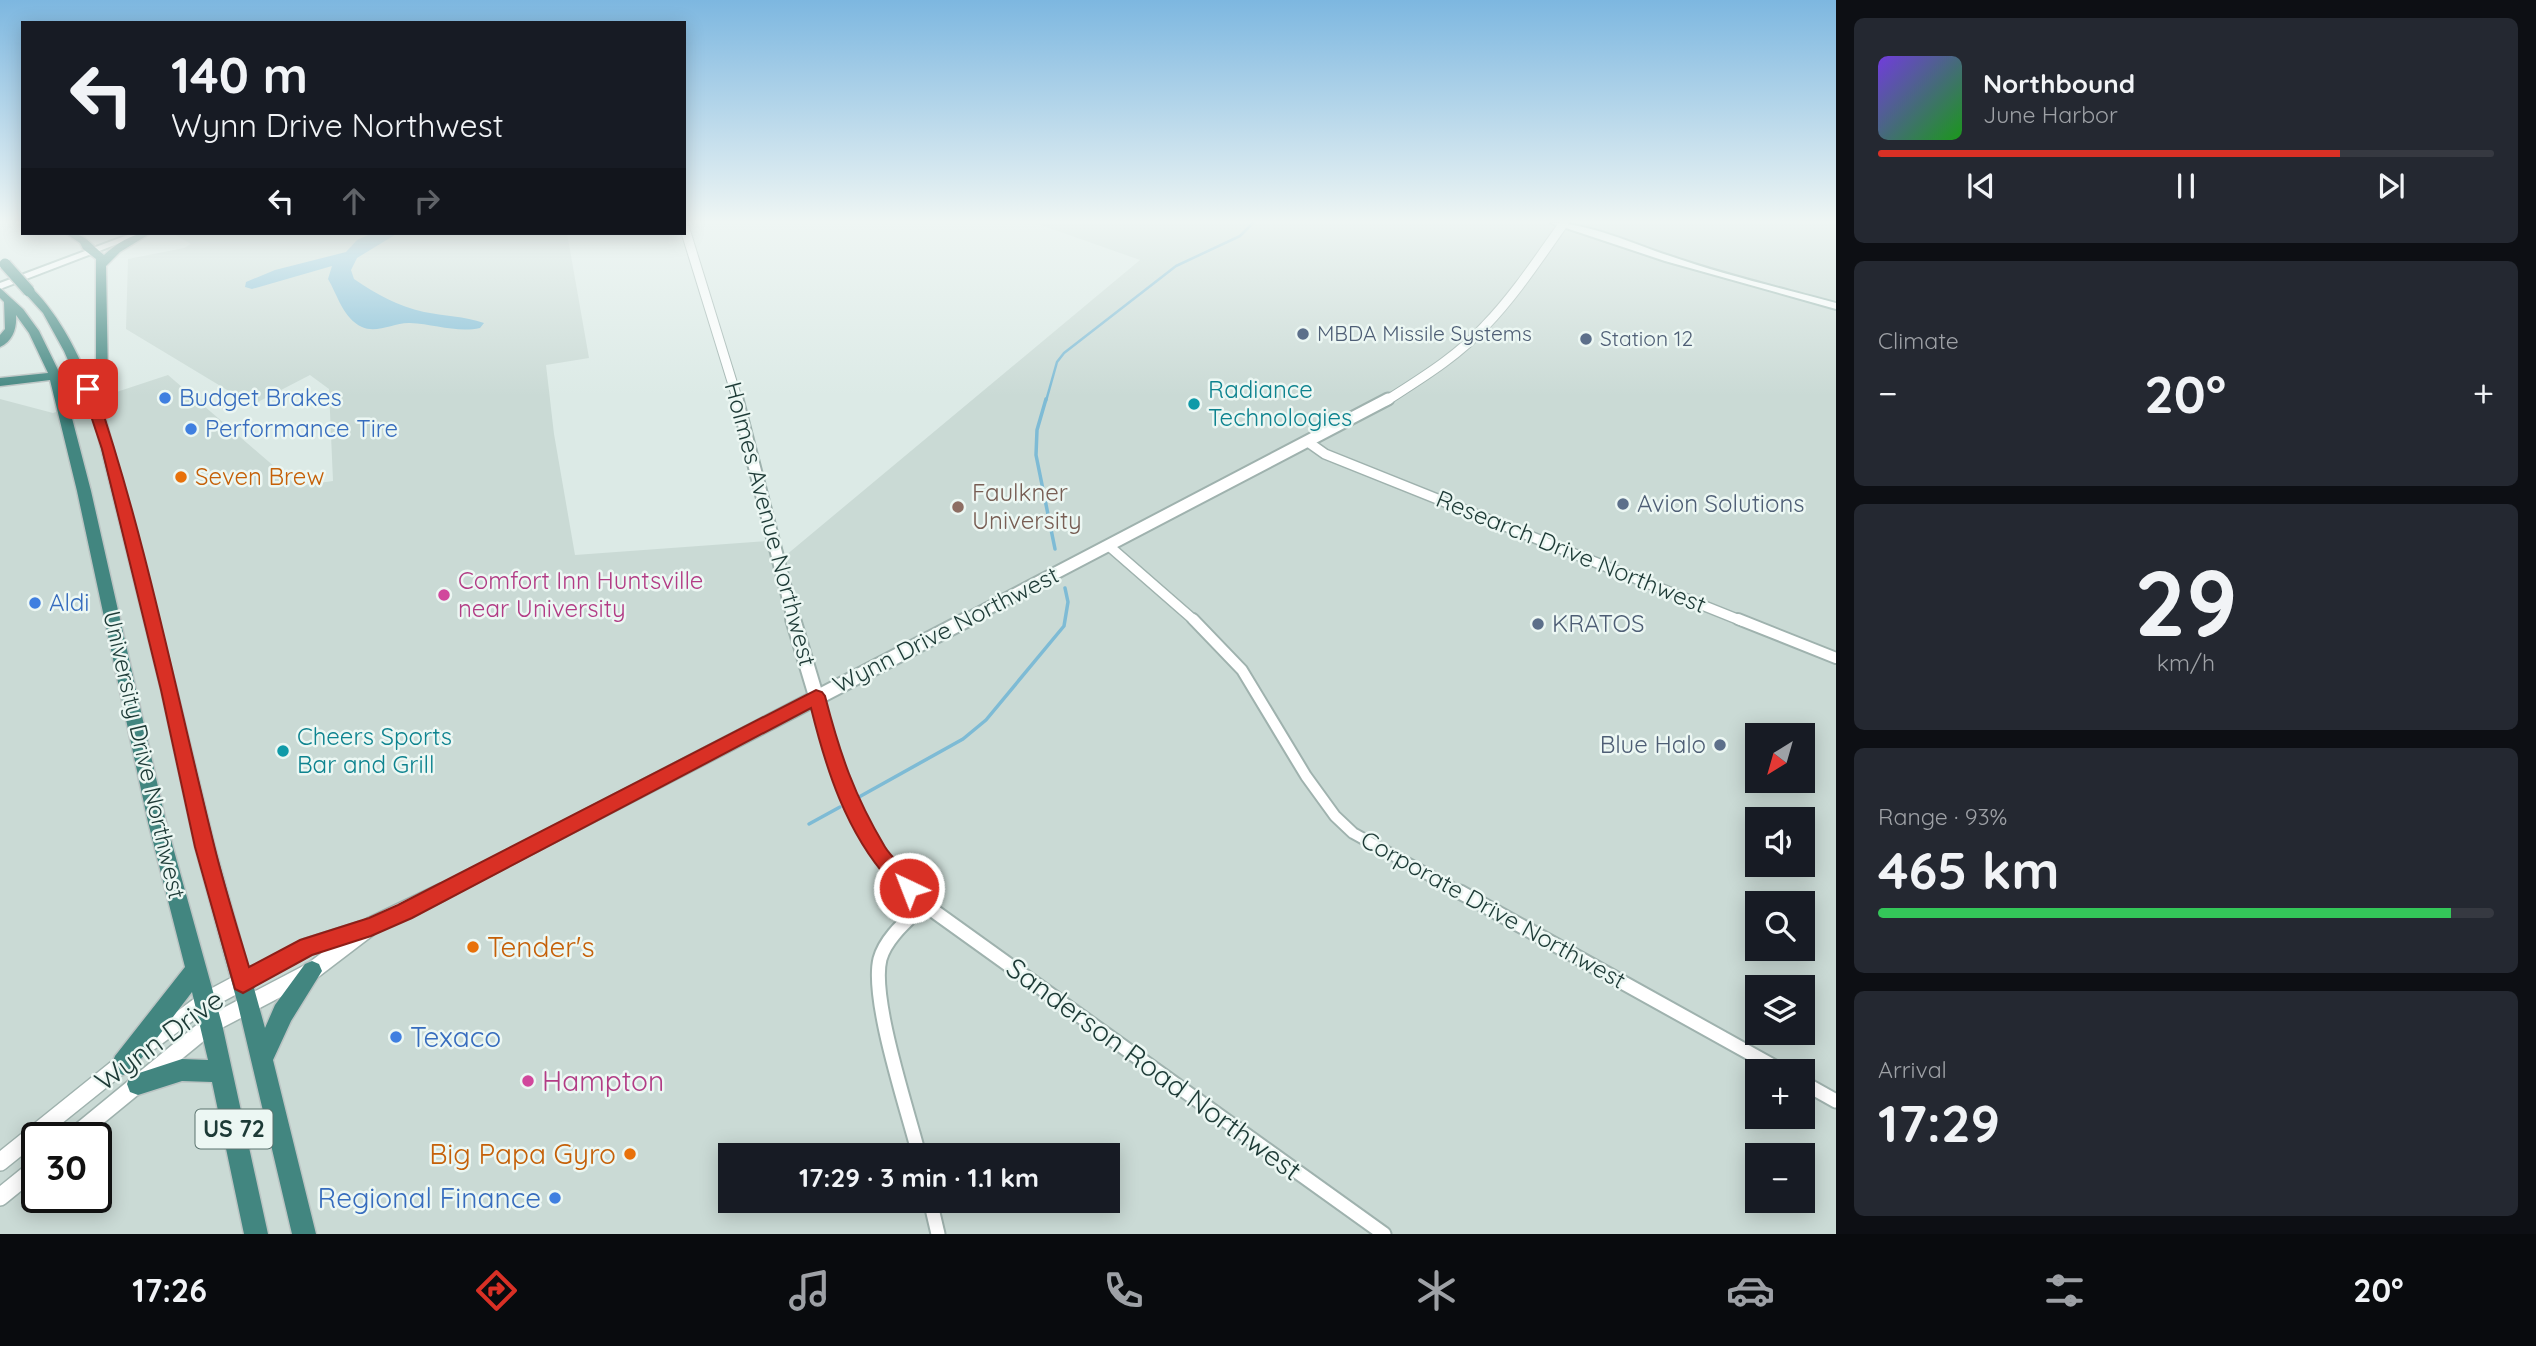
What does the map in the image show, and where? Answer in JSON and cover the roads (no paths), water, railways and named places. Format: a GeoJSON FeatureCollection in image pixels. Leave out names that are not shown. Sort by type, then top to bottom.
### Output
{"type":"FeatureCollection","features":[{"type":"Feature","properties":{"kind":"highway","name":"University Drive Northwest"},"geometry":{"type":"LineString","coordinates":[[20,281],[47,311],[95,404],[169,690],[205,847],[249,1005],[304,1234]]}},
{"type":"Feature","properties":{"kind":"highway"},"geometry":{"type":"LineString","coordinates":[[95,404],[102,379],[101,281]]}},
{"type":"Feature","properties":{"kind":"highway","name":"University Drive Northwest"},"geometry":{"type":"LineString","coordinates":[[0,289],[35,333],[55,376],[84,491],[157,822],[207,1013],[256,1234]]}},
{"type":"Feature","properties":{"kind":"highway"},"geometry":{"type":"LineString","coordinates":[[0,343],[11,329],[10,302]]}},
{"type":"Feature","properties":{"kind":"highway"},"geometry":{"type":"LineString","coordinates":[[0,382],[55,376]]}},
{"type":"Feature","properties":{"kind":"highway"},"geometry":{"type":"LineString","coordinates":[[122,1064],[173,1003],[195,971]]}},
{"type":"Feature","properties":{"kind":"highway"},"geometry":{"type":"LineString","coordinates":[[262,1060],[283,1013],[312,971]]}},
{"type":"Feature","properties":{"kind":"highway"},"geometry":{"type":"LineString","coordinates":[[138,1084],[183,1070],[220,1071]]}},
{"type":"Feature","properties":{"kind":"main road"},"geometry":{"type":"LineString","coordinates":[[0,289],[19,281]]}},
{"type":"Feature","properties":{"kind":"main road"},"geometry":{"type":"LineString","coordinates":[[1745,281],[1836,306]]}},
{"type":"Feature","properties":{"kind":"main road"},"geometry":{"type":"LineString","coordinates":[[1773,281],[1836,298]]}},
{"type":"Feature","properties":{"kind":"street","name":"Holmes Avenue Northwest"},"geometry":{"type":"LineString","coordinates":[[701,281],[739,403],[829,747],[853,810],[881,858],[923,904]]}},
{"type":"Feature","properties":{"kind":"street","name":"Wynn Drive Northwest"},"geometry":{"type":"LineString","coordinates":[[249,1005],[312,971],[371,926],[1109,546],[1401,392],[1462,348],[1484,328],[1523,281]]}},
{"type":"Feature","properties":{"kind":"street","name":"Research Drive Northwest"},"geometry":{"type":"LineString","coordinates":[[1308,442],[1325,454],[1836,658]]}},
{"type":"Feature","properties":{"kind":"street","name":"Corporate Drive Northwest"},"geometry":{"type":"LineString","coordinates":[[1109,546],[1209,633],[1232,658],[1253,685],[1308,783],[1327,808],[1353,833],[1760,1059]]}},
{"type":"Feature","properties":{"kind":"street"},"geometry":{"type":"LineString","coordinates":[[916,1143],[879,990],[880,959],[892,937],[923,904]]}},
{"type":"Feature","properties":{"kind":"street","name":"Sanderson Road Northwest"},"geometry":{"type":"LineString","coordinates":[[923,904],[1384,1234]]}},
{"type":"Feature","properties":{"kind":"street","name":"Wynn Drive"},"geometry":{"type":"LineString","coordinates":[[92,1122],[138,1084],[207,1013],[243,982],[307,947],[371,926]]}},
{"type":"Feature","properties":{"kind":"street","name":"Wynn Drive"},"geometry":{"type":"LineString","coordinates":[[0,1162],[164,1030],[207,1013],[249,1005]]}},
{"type":"Feature","properties":{"kind":"street"},"geometry":{"type":"LineString","coordinates":[[1815,1090],[1836,1101]]}},
{"type":"Feature","properties":{"kind":"street"},"geometry":{"type":"LineString","coordinates":[[0,1198],[21,1180]]}},
{"type":"Feature","properties":{"kind":"street"},"geometry":{"type":"LineString","coordinates":[[933,1213],[938,1234]]}},
{"type":"Feature","properties":{"kind":"water"},"geometry":{"type":"Polygon","coordinates":[[[281,281],[252,289],[245,287],[246,282],[281,281]]]}},
{"type":"Feature","properties":{"kind":"water"},"geometry":{"type":"Polygon","coordinates":[[[329,281],[357,281],[405,306],[484,323],[480,328],[471,329],[410,323],[368,329],[355,323],[329,281]]]}},
{"type":"Feature","properties":{"kind":"waterway"},"geometry":{"type":"LineString","coordinates":[[1046,401],[1057,362],[1064,353],[1157,281]]}},
{"type":"Feature","properties":{"kind":"waterway"},"geometry":{"type":"LineString","coordinates":[[1046,399],[1037,430],[1036,455],[1055,549]]}},
{"type":"Feature","properties":{"kind":"waterway"},"geometry":{"type":"LineString","coordinates":[[859,797],[963,739],[986,720],[1064,626],[1068,602],[1065,588]]}},
{"type":"Feature","properties":{"kind":"waterway"},"geometry":{"type":"LineString","coordinates":[[809,824],[840,807]]}},
{"type":"Feature","properties":{"kind":"place","name":"MBDA Missile Systems"},"geometry":{"type":"Point","coordinates":[1303,334]}},
{"type":"Feature","properties":{"kind":"place","name":"Station 12"},"geometry":{"type":"Point","coordinates":[1586,339]}},
{"type":"Feature","properties":{"kind":"place","name":"Budget Brakes"},"geometry":{"type":"Point","coordinates":[165,398]}},
{"type":"Feature","properties":{"kind":"place","name":"Radiance Technologies"},"geometry":{"type":"Point","coordinates":[1194,404]}},
{"type":"Feature","properties":{"kind":"place","name":"Performance Tire"},"geometry":{"type":"Point","coordinates":[191,429]}},
{"type":"Feature","properties":{"kind":"place","name":"Seven Brew"},"geometry":{"type":"Point","coordinates":[181,477]}},
{"type":"Feature","properties":{"kind":"place","name":"Avion Solutions"},"geometry":{"type":"Point","coordinates":[1623,504]}},
{"type":"Feature","properties":{"kind":"place","name":"Faulkner University"},"geometry":{"type":"Point","coordinates":[958,507]}},
{"type":"Feature","properties":{"kind":"place","name":"Comfort Inn Huntsville near University"},"geometry":{"type":"Point","coordinates":[444,595]}},
{"type":"Feature","properties":{"kind":"place","name":"Aldi"},"geometry":{"type":"Point","coordinates":[35,603]}},
{"type":"Feature","properties":{"kind":"place","name":"KRATOS"},"geometry":{"type":"Point","coordinates":[1538,624]}},
{"type":"Feature","properties":{"kind":"place","name":"Blue Halo"},"geometry":{"type":"Point","coordinates":[1720,745]}},
{"type":"Feature","properties":{"kind":"place","name":"Cheers Sports Bar and Grill"},"geometry":{"type":"Point","coordinates":[283,751]}},
{"type":"Feature","properties":{"kind":"place","name":"Tender's"},"geometry":{"type":"Point","coordinates":[473,947]}},
{"type":"Feature","properties":{"kind":"place","name":"Texaco"},"geometry":{"type":"Point","coordinates":[396,1037]}},
{"type":"Feature","properties":{"kind":"place","name":"Hampton"},"geometry":{"type":"Point","coordinates":[528,1081]}},
{"type":"Feature","properties":{"kind":"place","name":"Big Papa Gyro"},"geometry":{"type":"Point","coordinates":[630,1154]}},
{"type":"Feature","properties":{"kind":"place","name":"Regional Finance"},"geometry":{"type":"Point","coordinates":[555,1198]}}]}
